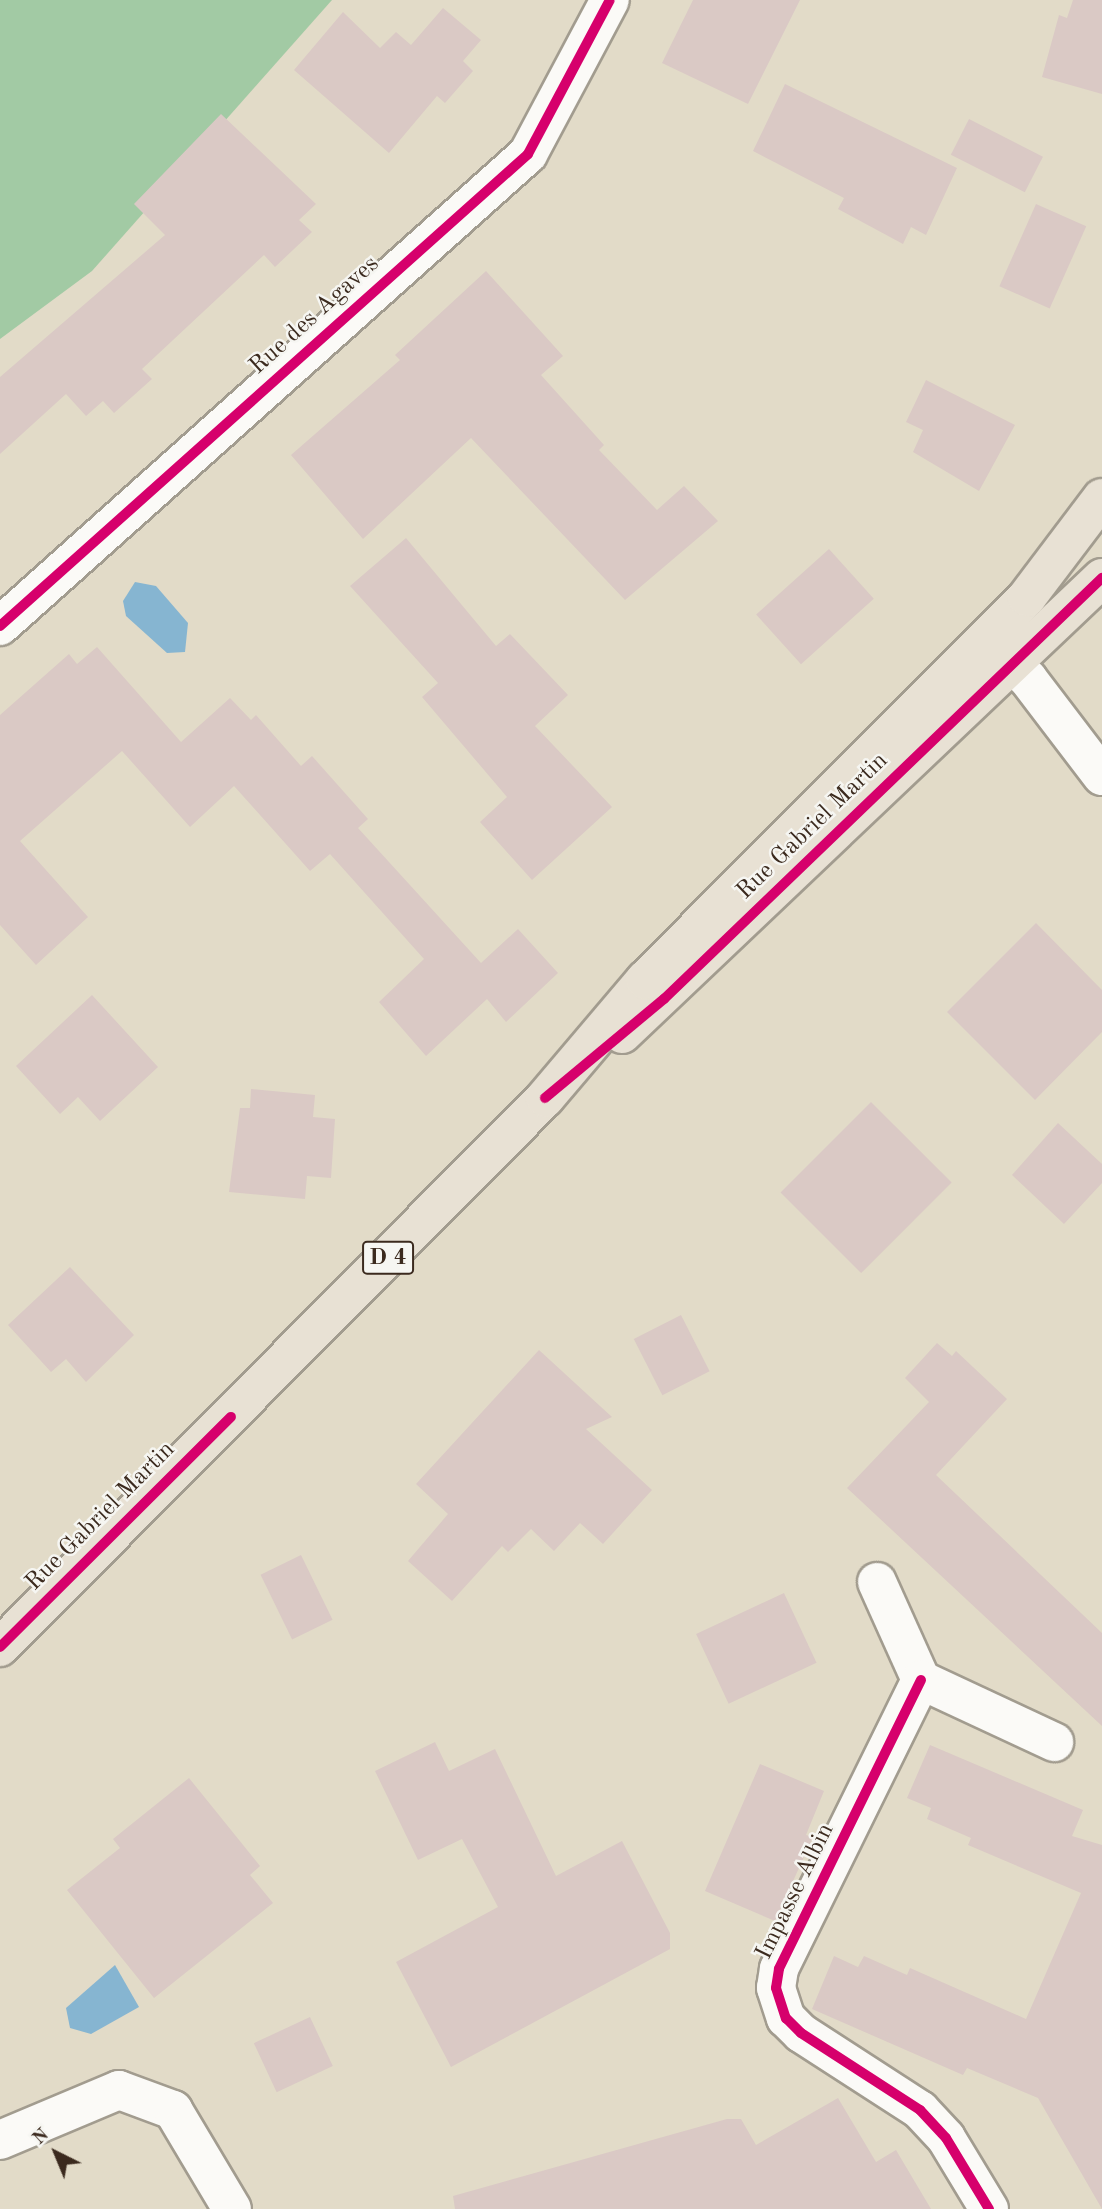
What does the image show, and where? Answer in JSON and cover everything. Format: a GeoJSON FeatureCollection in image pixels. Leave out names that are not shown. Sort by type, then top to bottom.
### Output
{"type":"FeatureCollection","features":[{"type":"Feature","properties":{"kind":"main road","name":"Rue Gabriel Martin"},"geometry":{"type":"LineString","coordinates":[[999,652],[1027,597],[1102,498]]}},
{"type":"Feature","properties":{"kind":"main road","name":"Rue Gabriel Martin"},"geometry":{"type":"LineString","coordinates":[[0,1647],[545,1098],[645,979],[999,652],[1102,578]]}},
{"type":"Feature","properties":{"kind":"street","name":"Rue des Agaves"},"geometry":{"type":"LineString","coordinates":[[0,626],[528,153],[610,0]]}},
{"type":"Feature","properties":{"kind":"street"},"geometry":{"type":"LineString","coordinates":[[999,652],[1102,776]]}},
{"type":"Feature","properties":{"kind":"street"},"geometry":{"type":"LineString","coordinates":[[877,1581],[921,1680],[1054,1742]]}},
{"type":"Feature","properties":{"kind":"street","name":"Impasse Albin"},"geometry":{"type":"LineString","coordinates":[[921,1680],[779,1969],[776,1988],[786,2018],[801,2034],[920,2110],[946,2138],[989,2209]]}},
{"type":"Feature","properties":{"kind":"street"},"geometry":{"type":"LineString","coordinates":[[0,2140],[119,2090],[173,2110],[232,2209]]}},
{"type":"Feature","properties":{"kind":"green space"},"geometry":{"type":"Polygon","coordinates":[[[0,0],[332,0],[92,271],[0,339],[0,0]]]}},
{"type":"Feature","properties":{"kind":"water"},"geometry":{"type":"Polygon","coordinates":[[[135,582],[156,586],[188,623],[185,652],[167,653],[126,616],[123,601],[135,582]]]}},
{"type":"Feature","properties":{"kind":"water"},"geometry":{"type":"Polygon","coordinates":[[[115,1965],[139,2007],[91,2034],[70,2028],[66,2008],[115,1965]]]}},
{"type":"Feature","properties":{"kind":"building"},"geometry":{"type":"Polygon","coordinates":[[[693,0],[800,0],[748,104],[662,63],[693,0]]]}},
{"type":"Feature","properties":{"kind":"building"},"geometry":{"type":"Polygon","coordinates":[[[1073,0],[1102,0],[1102,94],[1042,77],[1059,15],[1067,18],[1073,0]]]}},
{"type":"Feature","properties":{"kind":"building"},"geometry":{"type":"Polygon","coordinates":[[[443,8],[481,40],[463,61],[473,71],[445,103],[437,96],[389,153],[294,70],[343,12],[380,48],[396,32],[411,45],[443,8]]]}},
{"type":"Feature","properties":{"kind":"building"},"geometry":{"type":"Polygon","coordinates":[[[785,84],[957,168],[926,235],[911,227],[903,244],[838,209],[844,198],[753,151],[785,84]]]}},
{"type":"Feature","properties":{"kind":"building"},"geometry":{"type":"Polygon","coordinates":[[[221,114],[316,204],[299,220],[312,232],[275,267],[264,255],[142,369],[152,379],[114,413],[103,401],[86,416],[66,394],[0,454],[0,377],[165,235],[134,204],[221,114]]]}},
{"type":"Feature","properties":{"kind":"building"},"geometry":{"type":"Polygon","coordinates":[[[969,119],[1043,157],[1025,192],[951,155],[969,119]]]}},
{"type":"Feature","properties":{"kind":"building"},"geometry":{"type":"Polygon","coordinates":[[[1036,204],[1086,226],[1050,309],[999,286],[1036,204]]]}},
{"type":"Feature","properties":{"kind":"building"},"geometry":{"type":"Polygon","coordinates":[[[486,271],[563,356],[541,375],[604,445],[599,450],[657,510],[684,486],[718,521],[625,600],[471,438],[363,539],[291,455],[400,360],[395,355],[486,271]]]}},
{"type":"Feature","properties":{"kind":"building"},"geometry":{"type":"Polygon","coordinates":[[[926,380],[1015,425],[979,491],[913,452],[923,430],[906,422],[926,380]]]}},
{"type":"Feature","properties":{"kind":"building"},"geometry":{"type":"Polygon","coordinates":[[[406,538],[496,646],[510,634],[568,695],[535,726],[612,807],[532,880],[480,822],[507,797],[422,697],[438,683],[350,586],[406,538]]]}},
{"type":"Feature","properties":{"kind":"building"},"geometry":{"type":"Polygon","coordinates":[[[829,549],[874,599],[801,664],[756,615],[829,549]]]}},
{"type":"Feature","properties":{"kind":"building"},"geometry":{"type":"Polygon","coordinates":[[[97,647],[181,742],[230,698],[251,720],[256,715],[301,766],[312,756],[368,819],[358,828],[481,963],[518,929],[558,973],[506,1022],[487,999],[426,1056],[379,1002],[424,959],[330,854],[310,871],[234,786],[190,827],[122,751],[20,841],[88,917],[36,965],[0,925],[0,715],[69,654],[77,664],[97,647]]]}},
{"type":"Feature","properties":{"kind":"building"},"geometry":{"type":"Polygon","coordinates":[[[1036,923],[1102,990],[1102,1032],[1035,1100],[947,1012],[1036,923]]]}},
{"type":"Feature","properties":{"kind":"building"},"geometry":{"type":"Polygon","coordinates":[[[92,995],[158,1067],[100,1121],[78,1097],[60,1114],[16,1066],[92,995]]]}},
{"type":"Feature","properties":{"kind":"building"},"geometry":{"type":"Polygon","coordinates":[[[251,1089],[315,1095],[313,1117],[335,1119],[331,1178],[307,1176],[305,1199],[229,1192],[240,1108],[250,1108],[251,1089]]]}},
{"type":"Feature","properties":{"kind":"building"},"geometry":{"type":"Polygon","coordinates":[[[871,1102],[952,1183],[861,1273],[780,1193],[871,1102]]]}},
{"type":"Feature","properties":{"kind":"building"},"geometry":{"type":"Polygon","coordinates":[[[1058,1123],[1102,1164],[1102,1183],[1064,1224],[1012,1175],[1058,1123]]]}},
{"type":"Feature","properties":{"kind":"building"},"geometry":{"type":"Polygon","coordinates":[[[70,1267],[134,1335],[86,1382],[66,1359],[51,1372],[8,1325],[70,1267]]]}},
{"type":"Feature","properties":{"kind":"building"},"geometry":{"type":"Polygon","coordinates":[[[681,1315],[710,1371],[662,1395],[634,1339],[681,1315]]]}},
{"type":"Feature","properties":{"kind":"building"},"geometry":{"type":"Polygon","coordinates":[[[937,1343],[952,1356],[956,1351],[1007,1399],[936,1475],[1102,1633],[1102,1726],[847,1488],[929,1402],[905,1378],[937,1343]]]}},
{"type":"Feature","properties":{"kind":"building"},"geometry":{"type":"Polygon","coordinates":[[[539,1350],[612,1417],[586,1429],[652,1490],[603,1544],[580,1523],[554,1551],[531,1529],[508,1552],[502,1546],[452,1601],[408,1561],[448,1514],[416,1484],[539,1350]]]}},
{"type":"Feature","properties":{"kind":"building"},"geometry":{"type":"Polygon","coordinates":[[[301,1555],[333,1620],[292,1639],[261,1575],[301,1555]]]}},
{"type":"Feature","properties":{"kind":"building"},"geometry":{"type":"Polygon","coordinates":[[[784,1593],[817,1663],[729,1704],[696,1634],[784,1593]]]}},
{"type":"Feature","properties":{"kind":"building"},"geometry":{"type":"Polygon","coordinates":[[[435,1742],[449,1771],[495,1749],[556,1876],[622,1841],[670,1933],[670,1949],[451,2067],[396,1962],[498,1907],[462,1839],[418,1860],[375,1771],[435,1742]]]}},
{"type":"Feature","properties":{"kind":"building"},"geometry":{"type":"Polygon","coordinates":[[[930,1745],[1083,1810],[1072,1836],[1102,1845],[1102,2209],[1038,2098],[967,2068],[963,2075],[812,2009],[834,1956],[858,1967],[864,1956],[907,1975],[910,1968],[1026,2019],[1081,1893],[968,1845],[971,1838],[927,1819],[931,1808],[907,1798],[930,1745]]]}},
{"type":"Feature","properties":{"kind":"building"},"geometry":{"type":"Polygon","coordinates":[[[760,1764],[824,1791],[806,1835],[813,1837],[775,1921],[705,1891],[760,1764]]]}},
{"type":"Feature","properties":{"kind":"building"},"geometry":{"type":"Polygon","coordinates":[[[189,1778],[260,1866],[250,1875],[273,1903],[154,1998],[67,1890],[120,1848],[113,1839],[189,1778]]]}},
{"type":"Feature","properties":{"kind":"building"},"geometry":{"type":"Polygon","coordinates":[[[310,2017],[333,2066],[277,2092],[254,2043],[310,2017]]]}},
{"type":"Feature","properties":{"kind":"building"},"geometry":{"type":"Polygon","coordinates":[[[838,2098],[876,2162],[896,2150],[931,2209],[455,2209],[453,2196],[727,2119],[741,2119],[756,2145],[838,2098]]]}},
{"type":"Feature","properties":{"kind":"cycle path"},"geometry":{"type":"LineString","coordinates":[[0,626],[528,154],[610,0]]}},
{"type":"Feature","properties":{"kind":"cycle path"},"geometry":{"type":"LineString","coordinates":[[545,1098],[664,999],[1102,578]]}},
{"type":"Feature","properties":{"kind":"cycle path"},"geometry":{"type":"LineString","coordinates":[[0,1647],[231,1417]]}},
{"type":"Feature","properties":{"kind":"cycle path"},"geometry":{"type":"LineString","coordinates":[[921,1680],[779,1969],[776,1988],[786,2018],[801,2033],[920,2110],[946,2138],[989,2209]]}}]}
